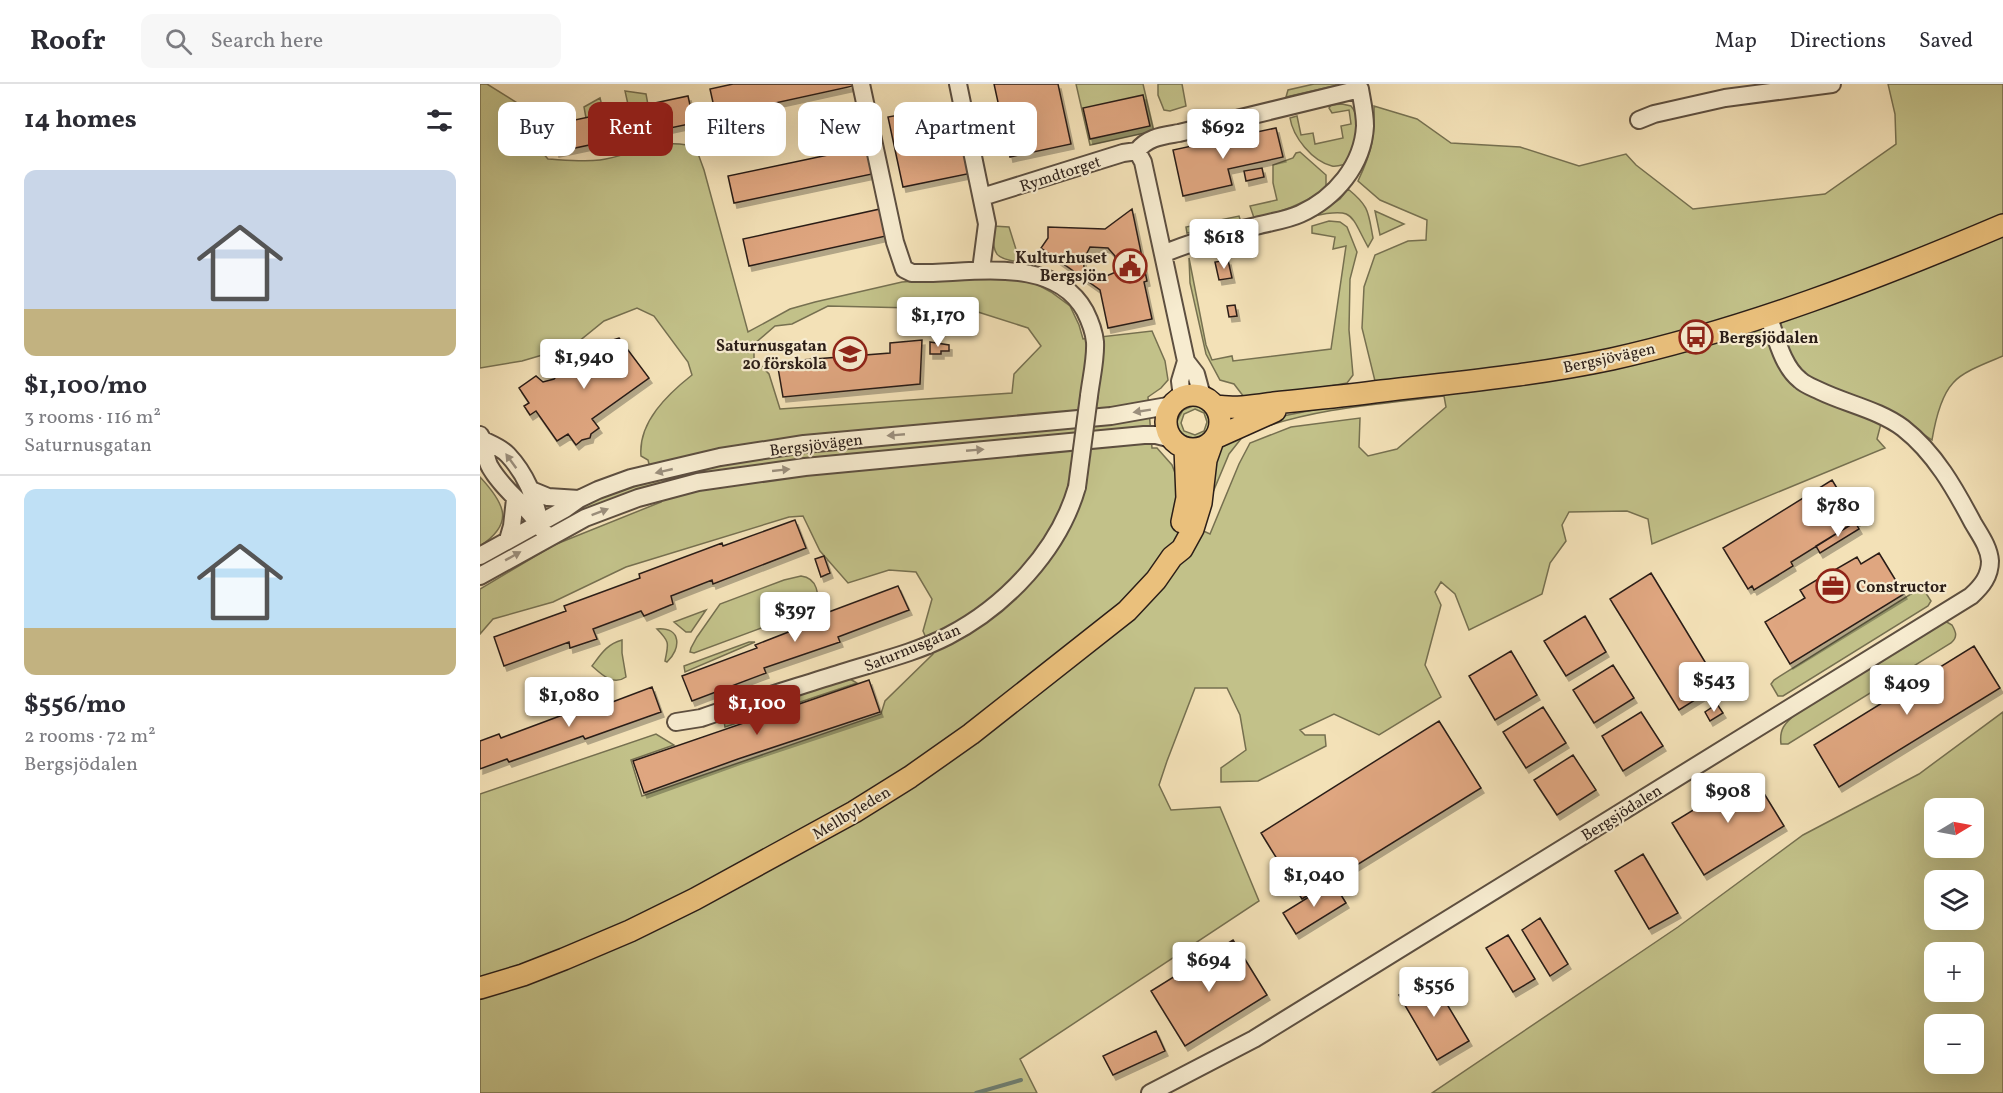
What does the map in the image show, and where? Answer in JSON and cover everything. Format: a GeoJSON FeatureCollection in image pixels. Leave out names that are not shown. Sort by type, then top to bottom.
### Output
{"type":"FeatureCollection","features":[{"type":"Feature","properties":{"kind":"main road","name":"Bergsjövägen"},"geometry":{"type":"LineString","coordinates":[[1193,401],[1242,408],[1499,377],[1610,359],[1685,341],[1768,315],[1917,261],[2003,225]]}},
{"type":"Feature","properties":{"kind":"main road"},"geometry":{"type":"LineString","coordinates":[[1179,444],[1166,424],[1167,416],[1193,401],[1221,421],[1214,440]]}},
{"type":"Feature","properties":{"kind":"main road","name":"Bergsjövägen"},"geometry":{"type":"LineString","coordinates":[[1179,444],[1199,449],[1245,423],[1304,401]]}},
{"type":"Feature","properties":{"kind":"main road","name":"Mellbyleden"},"geometry":{"type":"LineString","coordinates":[[480,987],[523,975],[554,963],[675,909],[796,845],[876,798],[953,748],[1127,611],[1172,557],[1182,549],[1201,503],[1206,460],[1214,440]]}},
{"type":"Feature","properties":{"kind":"main road","name":"Mellbyleden"},"geometry":{"type":"LineString","coordinates":[[1172,557],[1173,545],[1180,530],[1187,498],[1179,444]]}},
{"type":"Feature","properties":{"kind":"street","name":"Saturnusgatan"},"geometry":{"type":"LineString","coordinates":[[676,722],[701,718],[895,657],[947,637],[976,620],[1023,578],[1059,531],[1077,487],[1095,355],[1095,341],[1088,317],[1073,294],[1060,284],[1048,279],[1024,273],[981,270],[912,273],[904,269],[895,242],[861,84]]}},
{"type":"Feature","properties":{"kind":"street"},"geometry":{"type":"LineString","coordinates":[[958,84],[987,224],[981,270]]}},
{"type":"Feature","properties":{"kind":"street"},"geometry":{"type":"LineString","coordinates":[[1639,120],[1654,114],[1725,98],[1832,84]]}},
{"type":"Feature","properties":{"kind":"street"},"geometry":{"type":"LineString","coordinates":[[1163,254],[1202,239],[1299,215],[1330,194],[1350,174],[1357,160],[1365,127],[1359,87]]}},
{"type":"Feature","properties":{"kind":"street","name":"Rymdtorget"},"geometry":{"type":"LineString","coordinates":[[982,197],[1123,153],[1137,151],[1143,144],[1158,136],[1179,133],[1359,87]]}},
{"type":"Feature","properties":{"kind":"street"},"geometry":{"type":"LineString","coordinates":[[1137,151],[1143,162],[1186,362],[1196,374],[1193,401]]}},
{"type":"Feature","properties":{"kind":"street","name":"Bergsjödalen"},"geometry":{"type":"LineString","coordinates":[[1150,1093],[1254,1039],[1971,596],[1980,588],[1989,571],[1990,560],[1987,549],[1934,459],[1903,428],[1890,420],[1801,382],[1790,371],[1768,315]]}},
{"type":"Feature","properties":{"kind":"street","name":"Bergsjövägen"},"geometry":{"type":"LineString","coordinates":[[480,576],[543,531],[565,509],[579,499],[631,478],[751,452],[851,439],[1112,416],[1193,401]]}},
{"type":"Feature","properties":{"kind":"street","name":"Bergsjövägen"},"geometry":{"type":"LineString","coordinates":[[480,556],[508,540],[585,518],[669,488],[723,477],[863,461],[1144,435],[1156,435],[1179,444]]}},
{"type":"Feature","properties":{"kind":"street"},"geometry":{"type":"LineString","coordinates":[[481,439],[507,453],[531,490],[543,531]]}},
{"type":"Feature","properties":{"kind":"street"},"geometry":{"type":"LineString","coordinates":[[481,439],[488,465],[543,531]]}},
{"type":"Feature","properties":{"kind":"street"},"geometry":{"type":"LineString","coordinates":[[531,490],[548,497],[579,499]]}},
{"type":"Feature","properties":{"kind":"street"},"geometry":{"type":"LineString","coordinates":[[508,540],[515,499]]}},
{"type":"Feature","properties":{"kind":"shaded area"},"geometry":{"type":"Polygon","coordinates":[[[480,84],[487,84],[516,102],[498,102],[498,156],[545,156],[548,159],[581,161],[619,156],[673,156],[673,144],[685,145],[685,156],[699,156],[748,332],[790,309],[815,302],[902,282],[986,276],[1029,280],[1051,292],[1070,306],[1083,339],[1152,331],[1165,361],[1168,380],[1148,397],[1152,448],[1157,448],[1172,465],[1190,525],[1210,534],[1250,443],[1291,427],[1360,418],[1359,447],[1368,456],[1397,449],[1446,407],[1444,396],[1373,404],[1302,417],[1256,430],[1273,418],[1338,405],[1376,385],[1362,328],[1364,287],[1375,255],[1408,241],[1426,240],[1427,220],[1380,200],[1358,181],[1372,144],[1374,106],[1417,119],[1451,143],[1520,147],[1579,166],[1626,154],[1636,165],[1693,209],[1825,194],[1896,144],[1895,114],[1888,84],[2003,84],[2003,356],[1970,371],[1953,383],[1941,402],[1932,440],[1885,408],[1877,439],[1885,448],[1652,544],[1648,519],[1627,511],[1569,512],[1562,525],[1566,541],[1550,563],[1542,594],[1469,630],[1455,594],[1441,582],[1435,592],[1441,605],[1425,665],[1441,697],[1379,735],[1334,714],[1300,730],[1305,735],[1325,735],[1326,746],[1258,781],[1221,782],[1221,768],[1246,750],[1240,715],[1227,688],[1195,688],[1159,785],[1171,810],[1220,807],[1259,901],[1020,1059],[1037,1093],[480,1093],[480,794],[656,734],[674,745],[631,760],[642,796],[881,714],[885,701],[933,654],[923,631],[932,599],[916,572],[889,570],[848,583],[820,551],[803,516],[789,517],[626,567],[553,602],[493,619],[480,634],[480,589],[554,545],[661,502],[656,487],[557,522],[560,517],[601,498],[653,480],[648,460],[641,456],[644,432],[656,410],[692,375],[688,362],[654,316],[637,308],[604,321],[573,346],[522,361],[480,368],[480,84]],[[958,300],[913,308],[828,306],[792,324],[775,326],[754,344],[754,358],[769,374],[780,409],[1012,393],[1014,374],[1041,346],[1028,328],[978,312],[958,300]]]}},
{"type":"Feature","properties":{"kind":"shaded area"},"geometry":{"type":"Polygon","coordinates":[[[1076,84],[1143,84],[1154,131],[1090,145],[1076,84]]]}},
{"type":"Feature","properties":{"kind":"shaded area"},"geometry":{"type":"Polygon","coordinates":[[[1158,84],[1182,84],[1186,106],[1170,111],[1164,110],[1158,95],[1158,84]]]}},
{"type":"Feature","properties":{"kind":"shaded area"},"geometry":{"type":"Polygon","coordinates":[[[1314,84],[1342,84],[1286,97],[1288,90],[1314,84]]]}},
{"type":"Feature","properties":{"kind":"shaded area"},"geometry":{"type":"Polygon","coordinates":[[[625,91],[646,94],[647,102],[627,102],[625,91]]]}},
{"type":"Feature","properties":{"kind":"shaded area"},"geometry":{"type":"Polygon","coordinates":[[[588,105],[588,118],[586,118],[584,107],[588,105]]]}},
{"type":"Feature","properties":{"kind":"shaded area"},"geometry":{"type":"Polygon","coordinates":[[[1331,105],[1351,106],[1355,112],[1356,135],[1346,164],[1334,166],[1311,154],[1299,140],[1290,118],[1297,116],[1301,135],[1313,133],[1315,144],[1343,138],[1341,126],[1351,124],[1349,110],[1332,113],[1329,108],[1331,105]]]}},
{"type":"Feature","properties":{"kind":"shaded area"},"geometry":{"type":"Polygon","coordinates":[[[1300,152],[1326,175],[1326,189],[1291,207],[1254,218],[1250,206],[1277,200],[1273,183],[1273,165],[1293,158],[1296,153],[1300,152]]]}},
{"type":"Feature","properties":{"kind":"shaded area"},"geometry":{"type":"Polygon","coordinates":[[[1348,189],[1367,210],[1373,238],[1368,247],[1358,227],[1344,213],[1313,216],[1340,199],[1348,189]]]}},
{"type":"Feature","properties":{"kind":"shaded area"},"geometry":{"type":"Polygon","coordinates":[[[1375,211],[1404,224],[1380,235],[1375,211]]]}},
{"type":"Feature","properties":{"kind":"shaded area"},"geometry":{"type":"Polygon","coordinates":[[[1239,216],[1240,219],[1236,223],[1187,233],[1186,227],[1239,216]]]}},
{"type":"Feature","properties":{"kind":"shaded area"},"geometry":{"type":"Polygon","coordinates":[[[1329,221],[1340,222],[1347,227],[1357,252],[1350,279],[1349,330],[1353,375],[1347,383],[1247,401],[1234,384],[1220,380],[1206,354],[1190,283],[1189,258],[1206,345],[1212,360],[1232,356],[1233,361],[1331,349],[1346,246],[1333,249],[1335,237],[1312,233],[1312,226],[1329,221]]]}},
{"type":"Feature","properties":{"kind":"shaded area"},"geometry":{"type":"Polygon","coordinates":[[[993,226],[1009,227],[1020,262],[1004,259],[996,253],[993,226]]]}},
{"type":"Feature","properties":{"kind":"shaded area"},"geometry":{"type":"Polygon","coordinates":[[[1195,405],[1206,411],[1210,422],[1206,434],[1196,438],[1183,435],[1177,421],[1183,410],[1195,405]],[[1195,409],[1184,414],[1181,423],[1184,431],[1195,435],[1204,431],[1207,422],[1204,413],[1195,409]]]}},
{"type":"Feature","properties":{"kind":"shaded area"},"geometry":{"type":"Polygon","coordinates":[[[1244,435],[1229,454],[1203,516],[1209,466],[1223,443],[1244,435]]]}},
{"type":"Feature","properties":{"kind":"shaded area"},"geometry":{"type":"Polygon","coordinates":[[[480,477],[500,505],[502,521],[491,538],[480,546],[480,477]]]}},
{"type":"Feature","properties":{"kind":"shaded area"},"geometry":{"type":"Polygon","coordinates":[[[801,576],[811,580],[816,588],[817,598],[814,608],[792,617],[789,609],[778,613],[780,621],[694,653],[690,652],[697,637],[720,604],[801,576]]]}},
{"type":"Feature","properties":{"kind":"shaded area"},"geometry":{"type":"Polygon","coordinates":[[[1922,587],[1931,601],[1928,606],[1783,696],[1778,696],[1771,684],[1774,680],[1922,587]]]}},
{"type":"Feature","properties":{"kind":"shaded area"},"geometry":{"type":"Polygon","coordinates":[[[706,610],[691,632],[686,632],[674,622],[706,610]]]}},
{"type":"Feature","properties":{"kind":"shaded area"},"geometry":{"type":"Polygon","coordinates":[[[1945,621],[1952,625],[1955,632],[1955,639],[1951,643],[1788,744],[1781,744],[1784,727],[1796,714],[1945,621]]]}},
{"type":"Feature","properties":{"kind":"shaded area"},"geometry":{"type":"Polygon","coordinates":[[[657,629],[671,631],[677,640],[675,651],[667,662],[665,661],[666,641],[657,629]]]}},
{"type":"Feature","properties":{"kind":"shaded area"},"geometry":{"type":"Polygon","coordinates":[[[622,640],[626,677],[612,680],[592,666],[608,647],[622,640]]]}},
{"type":"Feature","properties":{"kind":"shaded area"},"geometry":{"type":"Polygon","coordinates":[[[749,642],[755,642],[685,672],[684,666],[749,642]]]}},
{"type":"Feature","properties":{"kind":"shaded area"},"geometry":{"type":"Polygon","coordinates":[[[850,679],[857,683],[725,727],[724,721],[730,717],[747,713],[786,697],[850,679]]]}},
{"type":"Feature","properties":{"kind":"shaded area"},"geometry":{"type":"Polygon","coordinates":[[[2003,712],[2003,1093],[1432,1093],[1678,927],[1803,835],[1919,774],[2003,712]]]}},
{"type":"Feature","properties":{"kind":"building"},"geometry":{"type":"Polygon","coordinates":[[[733,84],[853,84],[853,86],[780,102],[713,102],[710,89],[733,84]]]}},
{"type":"Feature","properties":{"kind":"building"},"geometry":{"type":"Polygon","coordinates":[[[994,84],[1058,84],[1071,144],[1037,151],[1037,102],[998,102],[994,84]]]}},
{"type":"Feature","properties":{"kind":"building"},"geometry":{"type":"Polygon","coordinates":[[[1143,95],[1150,126],[1090,139],[1083,108],[1143,95]]]}},
{"type":"Feature","properties":{"kind":"building"},"geometry":{"type":"Polygon","coordinates":[[[688,96],[689,102],[685,102],[685,125],[673,127],[673,102],[660,102],[688,96]]]}},
{"type":"Feature","properties":{"kind":"building"},"geometry":{"type":"Polygon","coordinates":[[[894,116],[894,145],[888,117],[894,116]]]}},
{"type":"Feature","properties":{"kind":"building"},"geometry":{"type":"Polygon","coordinates":[[[588,117],[588,145],[576,148],[576,120],[588,117]]]}},
{"type":"Feature","properties":{"kind":"building"},"geometry":{"type":"Polygon","coordinates":[[[1276,128],[1283,157],[1228,169],[1232,185],[1183,196],[1173,150],[1276,128]]]}},
{"type":"Feature","properties":{"kind":"building"},"geometry":{"type":"Polygon","coordinates":[[[823,156],[868,156],[872,174],[734,203],[728,176],[823,156]]]}},
{"type":"Feature","properties":{"kind":"building"},"geometry":{"type":"Polygon","coordinates":[[[896,156],[968,156],[972,173],[903,187],[896,156]]]}},
{"type":"Feature","properties":{"kind":"building"},"geometry":{"type":"Polygon","coordinates":[[[1262,168],[1264,177],[1246,181],[1244,171],[1262,168]]]}},
{"type":"Feature","properties":{"kind":"building"},"geometry":{"type":"Polygon","coordinates":[[[880,209],[886,236],[749,266],[743,239],[880,209]]]}},
{"type":"Feature","properties":{"kind":"building","name":"Kulturhuset Bergsjön"},"geometry":{"type":"Polygon","coordinates":[[[1132,209],[1147,281],[1144,282],[1152,319],[1108,328],[1100,290],[1041,248],[1048,238],[1048,227],[1105,229],[1132,209]],[[1090,247],[1083,261],[1085,272],[1097,280],[1116,272],[1115,256],[1108,248],[1090,247]]]}},
{"type":"Feature","properties":{"kind":"building"},"geometry":{"type":"Polygon","coordinates":[[[1228,260],[1232,278],[1219,280],[1215,262],[1228,260]]]}},
{"type":"Feature","properties":{"kind":"building"},"geometry":{"type":"Polygon","coordinates":[[[1235,305],[1237,316],[1229,317],[1227,306],[1235,305]]]}},
{"type":"Feature","properties":{"kind":"building"},"geometry":{"type":"Polygon","coordinates":[[[619,338],[649,378],[592,419],[599,428],[591,434],[590,438],[576,445],[568,434],[557,441],[536,411],[530,415],[524,406],[529,403],[519,388],[536,376],[543,382],[554,379],[564,367],[593,346],[619,338]]]}},
{"type":"Feature","properties":{"kind":"building"},"geometry":{"type":"Polygon","coordinates":[[[922,340],[920,384],[783,397],[777,362],[890,353],[890,343],[922,340]]]}},
{"type":"Feature","properties":{"kind":"building"},"geometry":{"type":"Polygon","coordinates":[[[930,342],[949,345],[949,351],[930,354],[930,342]]]}},
{"type":"Feature","properties":{"kind":"building"},"geometry":{"type":"Polygon","coordinates":[[[1832,480],[1857,521],[1791,562],[1793,566],[1754,590],[1752,586],[1748,589],[1723,548],[1832,480]]]}},
{"type":"Feature","properties":{"kind":"building"},"geometry":{"type":"Polygon","coordinates":[[[795,520],[806,548],[713,584],[712,580],[671,596],[673,604],[644,616],[641,611],[593,629],[597,639],[570,648],[569,642],[504,666],[494,637],[566,611],[564,606],[640,578],[639,574],[722,543],[723,546],[795,520]]]}},
{"type":"Feature","properties":{"kind":"building"},"geometry":{"type":"Polygon","coordinates":[[[1855,522],[1859,529],[1820,553],[1816,546],[1855,522]]]}},
{"type":"Feature","properties":{"kind":"building"},"geometry":{"type":"Polygon","coordinates":[[[1879,553],[1904,594],[1790,664],[1765,622],[1805,598],[1800,590],[1833,570],[1857,557],[1861,564],[1879,553]]]}},
{"type":"Feature","properties":{"kind":"building"},"geometry":{"type":"Polygon","coordinates":[[[824,556],[830,573],[821,577],[815,559],[824,556]]]}},
{"type":"Feature","properties":{"kind":"building"},"geometry":{"type":"Polygon","coordinates":[[[1651,573],[1719,685],[1679,710],[1610,599],[1651,573]]]}},
{"type":"Feature","properties":{"kind":"building"},"geometry":{"type":"Polygon","coordinates":[[[898,586],[909,610],[838,637],[840,642],[764,668],[766,673],[692,701],[682,676],[757,648],[755,645],[827,617],[826,613],[898,586]]]}},
{"type":"Feature","properties":{"kind":"building"},"geometry":{"type":"Polygon","coordinates":[[[1585,616],[1606,652],[1566,676],[1544,641],[1585,616]]]}},
{"type":"Feature","properties":{"kind":"building"},"geometry":{"type":"Polygon","coordinates":[[[1974,646],[2000,688],[1839,787],[1814,745],[1974,646]]]}},
{"type":"Feature","properties":{"kind":"building"},"geometry":{"type":"Polygon","coordinates":[[[1511,651],[1537,695],[1495,720],[1469,676],[1511,651]]]}},
{"type":"Feature","properties":{"kind":"building"},"geometry":{"type":"Polygon","coordinates":[[[1613,665],[1634,698],[1594,723],[1573,690],[1613,665]]]}},
{"type":"Feature","properties":{"kind":"building"},"geometry":{"type":"Polygon","coordinates":[[[869,680],[880,712],[644,793],[633,761],[869,680]]]}},
{"type":"Feature","properties":{"kind":"building"},"geometry":{"type":"Polygon","coordinates":[[[652,687],[661,712],[585,739],[583,736],[509,762],[507,759],[480,769],[480,741],[499,734],[501,738],[576,710],[578,715],[652,687]]]}},
{"type":"Feature","properties":{"kind":"building"},"geometry":{"type":"Polygon","coordinates":[[[1717,704],[1723,713],[1710,721],[1705,712],[1717,704]]]}},
{"type":"Feature","properties":{"kind":"building"},"geometry":{"type":"Polygon","coordinates":[[[1543,707],[1566,743],[1526,768],[1503,732],[1543,707]]]}},
{"type":"Feature","properties":{"kind":"building"},"geometry":{"type":"Polygon","coordinates":[[[1641,712],[1663,746],[1623,771],[1602,736],[1641,712]]]}},
{"type":"Feature","properties":{"kind":"building"},"geometry":{"type":"Polygon","coordinates":[[[1439,721],[1481,788],[1302,899],[1261,833],[1439,721]]]}},
{"type":"Feature","properties":{"kind":"building"},"geometry":{"type":"Polygon","coordinates":[[[1573,755],[1596,790],[1557,815],[1534,780],[1573,755]]]}},
{"type":"Feature","properties":{"kind":"building"},"geometry":{"type":"Polygon","coordinates":[[[1752,774],[1784,826],[1704,875],[1672,823],[1752,774]]]}},
{"type":"Feature","properties":{"kind":"building"},"geometry":{"type":"Polygon","coordinates":[[[1643,854],[1678,913],[1649,929],[1615,871],[1643,854]]]}},
{"type":"Feature","properties":{"kind":"building"},"geometry":{"type":"Polygon","coordinates":[[[1333,882],[1346,903],[1296,934],[1283,913],[1333,882]]]}},
{"type":"Feature","properties":{"kind":"building"},"geometry":{"type":"Polygon","coordinates":[[[1540,918],[1568,964],[1550,976],[1522,930],[1540,918]]]}},
{"type":"Feature","properties":{"kind":"building"},"geometry":{"type":"Polygon","coordinates":[[[1508,935],[1535,979],[1513,992],[1486,948],[1508,935]]]}},
{"type":"Feature","properties":{"kind":"building"},"geometry":{"type":"Polygon","coordinates":[[[1233,940],[1267,995],[1185,1046],[1151,991],[1233,940]]]}},
{"type":"Feature","properties":{"kind":"building"},"geometry":{"type":"Polygon","coordinates":[[[1430,976],[1469,1041],[1437,1060],[1399,995],[1430,976]]]}},
{"type":"Feature","properties":{"kind":"building"},"geometry":{"type":"Polygon","coordinates":[[[1156,1031],[1165,1051],[1113,1075],[1103,1056],[1156,1031]]]}},
{"type":"Feature","properties":{"kind":"waterway"},"geometry":{"type":"LineString","coordinates":[[976,1093],[1021,1080]]}},
{"type":"Feature","properties":{"kind":"place","name":"Kulturhuset Bergsjön"},"geometry":{"type":"Point","coordinates":[1130,266]}},
{"type":"Feature","properties":{"kind":"place","name":"Bergsjödalen"},"geometry":{"type":"Point","coordinates":[1696,337]}},
{"type":"Feature","properties":{"kind":"place","name":"Saturnusgatan 20 förskola"},"geometry":{"type":"Point","coordinates":[850,354]}},
{"type":"Feature","properties":{"kind":"place","name":"Constructor"},"geometry":{"type":"Point","coordinates":[1833,586]}}]}
